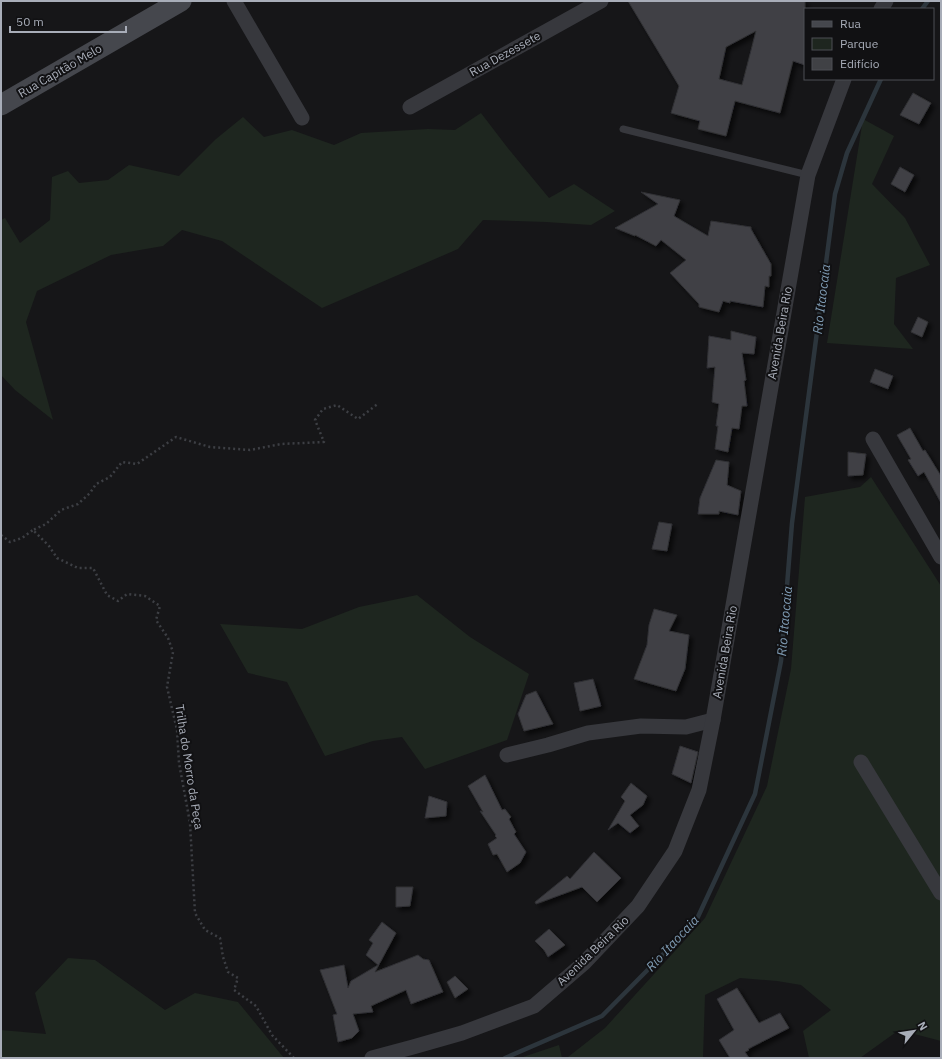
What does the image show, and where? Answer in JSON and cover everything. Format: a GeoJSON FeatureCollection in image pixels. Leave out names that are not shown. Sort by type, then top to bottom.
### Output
{"type":"FeatureCollection","features":[{"type":"Feature","properties":{"kind":"main road","name":"Rua Capitão Melo"},"geometry":{"type":"LineString","coordinates":[[1,105],[180,1]]}},
{"type":"Feature","properties":{"kind":"street"},"geometry":{"type":"LineString","coordinates":[[234,1],[302,118]]}},
{"type":"Feature","properties":{"kind":"street","name":"Rua Dezessete"},"geometry":{"type":"LineString","coordinates":[[410,107],[601,1]]}},
{"type":"Feature","properties":{"kind":"street","name":"Avenida Beira Rio"},"geometry":{"type":"LineString","coordinates":[[372,1058],[462,1033],[534,1006],[584,963],[638,906],[675,851],[699,790],[713,720],[808,175],[844,80]]}},
{"type":"Feature","properties":{"kind":"street"},"geometry":{"type":"LineString","coordinates":[[873,439],[941,556]]}},
{"type":"Feature","properties":{"kind":"street"},"geometry":{"type":"LineString","coordinates":[[507,755],[588,733],[642,726],[686,726],[713,720]]}},
{"type":"Feature","properties":{"kind":"street"},"geometry":{"type":"LineString","coordinates":[[861,762],[941,893]]}},
{"type":"Feature","properties":{"kind":"lane"},"geometry":{"type":"LineString","coordinates":[[623,129],[808,175]]}},
{"type":"Feature","properties":{"kind":"path"},"geometry":{"type":"LineString","coordinates":[[1,535],[10,542],[22,538],[33,530],[46,524],[61,510],[78,504],[96,484],[110,477],[122,462],[137,464],[176,437],[210,447],[250,450],[281,444],[324,442],[315,420],[323,409],[337,405],[358,419],[379,403]]}},
{"type":"Feature","properties":{"kind":"path","name":"Trilha do Morro da Peça"},"geometry":{"type":"LineString","coordinates":[[33,530],[57,558],[78,568],[93,568],[108,595],[118,601],[127,594],[145,596],[160,606],[156,620],[168,638],[173,652],[167,686],[177,730],[179,763],[190,823],[196,913],[205,930],[220,938],[222,957],[228,972],[238,978],[234,990],[256,1006],[272,1035],[294,1058]]}},
{"type":"Feature","properties":{"kind":"green space"},"geometry":{"type":"Polygon","coordinates":[[[481,113],[549,198],[574,184],[615,211],[591,225],[483,220],[458,249],[322,308],[222,241],[182,230],[163,246],[111,255],[37,291],[26,322],[53,420],[15,390],[1,375],[1,220],[5,218],[20,243],[50,220],[52,177],[68,171],[79,183],[108,180],[129,165],[179,176],[216,139],[243,117],[264,137],[292,130],[334,145],[361,133],[428,129],[455,130],[481,113]]]}},
{"type":"Feature","properties":{"kind":"green space"},"geometry":{"type":"Polygon","coordinates":[[[863,119],[894,136],[872,184],[905,218],[930,265],[896,278],[894,324],[913,349],[827,343],[863,119]]]}},
{"type":"Feature","properties":{"kind":"green space"},"geometry":{"type":"Polygon","coordinates":[[[871,477],[941,586],[941,1041],[899,1030],[860,1058],[809,1058],[803,1031],[831,1010],[801,985],[777,981],[740,978],[705,995],[703,1058],[568,1057],[605,1028],[705,918],[767,786],[791,669],[805,497],[860,487],[871,477]]]}},
{"type":"Feature","properties":{"kind":"green space"},"geometry":{"type":"Polygon","coordinates":[[[417,595],[470,637],[529,674],[507,740],[425,769],[402,737],[373,741],[325,756],[287,682],[248,673],[220,624],[302,629],[359,607],[417,595]]]}},
{"type":"Feature","properties":{"kind":"green space"},"geometry":{"type":"Polygon","coordinates":[[[68,958],[95,960],[165,1010],[195,993],[238,1002],[284,1058],[1,1058],[1,1030],[46,1034],[35,993],[68,958]]]}},
{"type":"Feature","properties":{"kind":"green space"},"geometry":{"type":"Polygon","coordinates":[[[559,1045],[562,1058],[520,1058],[559,1045]]]}},
{"type":"Feature","properties":{"kind":"building"},"geometry":{"type":"Polygon","coordinates":[[[628,1],[805,1],[804,65],[793,61],[780,113],[735,101],[726,136],[698,129],[700,121],[671,113],[679,86],[628,1]],[[756,31],[726,47],[719,79],[742,85],[756,31]]]}},
{"type":"Feature","properties":{"kind":"building"},"geometry":{"type":"Polygon","coordinates":[[[913,93],[931,103],[919,124],[900,115],[913,93]]]}},
{"type":"Feature","properties":{"kind":"building"},"geometry":{"type":"Polygon","coordinates":[[[900,167],[914,175],[905,192],[891,184],[900,167]]]}},
{"type":"Feature","properties":{"kind":"building"},"geometry":{"type":"Polygon","coordinates":[[[641,192],[680,200],[674,216],[708,236],[711,221],[751,227],[771,264],[769,287],[765,286],[763,307],[723,301],[719,312],[699,307],[699,304],[670,273],[686,260],[661,240],[656,246],[635,235],[615,228],[658,204],[641,192]]]}},
{"type":"Feature","properties":{"kind":"building"},"geometry":{"type":"Polygon","coordinates":[[[918,317],[928,322],[922,337],[911,332],[918,317]]]}},
{"type":"Feature","properties":{"kind":"building"},"geometry":{"type":"Polygon","coordinates":[[[731,331],[756,337],[754,354],[742,353],[746,380],[744,381],[747,406],[742,406],[739,429],[732,428],[728,452],[715,449],[719,404],[712,402],[715,367],[707,368],[709,336],[731,340],[731,331]]]}},
{"type":"Feature","properties":{"kind":"building"},"geometry":{"type":"Polygon","coordinates":[[[875,369],[893,376],[888,389],[870,382],[875,369]]]}},
{"type":"Feature","properties":{"kind":"building"},"geometry":{"type":"Polygon","coordinates":[[[910,428],[923,451],[925,450],[941,476],[941,503],[924,472],[918,476],[908,460],[911,459],[897,435],[910,428]]]}},
{"type":"Feature","properties":{"kind":"building"},"geometry":{"type":"Polygon","coordinates":[[[848,452],[866,454],[863,475],[848,476],[848,452]]]}},
{"type":"Feature","properties":{"kind":"building"},"geometry":{"type":"Polygon","coordinates":[[[716,460],[729,462],[727,485],[741,491],[738,515],[719,511],[719,514],[698,514],[700,498],[716,460]]]}},
{"type":"Feature","properties":{"kind":"building"},"geometry":{"type":"Polygon","coordinates":[[[659,522],[672,524],[667,551],[652,549],[659,522]]]}},
{"type":"Feature","properties":{"kind":"building"},"geometry":{"type":"Polygon","coordinates":[[[654,609],[677,615],[669,631],[689,635],[685,669],[676,691],[634,679],[647,645],[649,625],[654,609]]]}},
{"type":"Feature","properties":{"kind":"building"},"geometry":{"type":"Polygon","coordinates":[[[593,679],[601,706],[580,711],[574,683],[593,679]]]}},
{"type":"Feature","properties":{"kind":"building"},"geometry":{"type":"Polygon","coordinates":[[[536,691],[553,724],[524,731],[518,714],[526,695],[536,691]]]}},
{"type":"Feature","properties":{"kind":"building"},"geometry":{"type":"Polygon","coordinates":[[[680,746],[698,752],[691,783],[672,774],[680,746]]]}},
{"type":"Feature","properties":{"kind":"building"},"geometry":{"type":"Polygon","coordinates":[[[485,775],[502,810],[505,809],[511,817],[509,819],[516,832],[514,834],[526,852],[520,863],[507,872],[497,854],[493,855],[488,844],[497,838],[495,836],[496,835],[480,811],[483,812],[468,786],[485,775]]]}},
{"type":"Feature","properties":{"kind":"building"},"geometry":{"type":"Polygon","coordinates":[[[631,783],[647,796],[643,805],[630,815],[639,826],[630,833],[618,823],[608,830],[625,801],[621,797],[631,783]]]}},
{"type":"Feature","properties":{"kind":"building"},"geometry":{"type":"Polygon","coordinates":[[[429,796],[447,802],[446,816],[425,818],[429,796]]]}},
{"type":"Feature","properties":{"kind":"building"},"geometry":{"type":"Polygon","coordinates":[[[594,852],[621,878],[597,902],[582,887],[536,904],[535,902],[567,876],[570,879],[594,852]]]}},
{"type":"Feature","properties":{"kind":"building"},"geometry":{"type":"Polygon","coordinates":[[[396,887],[413,887],[410,906],[396,907],[396,887]]]}},
{"type":"Feature","properties":{"kind":"building"},"geometry":{"type":"Polygon","coordinates":[[[382,922],[396,933],[375,972],[418,955],[423,959],[429,960],[443,992],[411,1004],[406,990],[371,1006],[373,1012],[353,1014],[359,1031],[352,1038],[338,1042],[333,1015],[337,1014],[320,970],[344,965],[348,988],[351,981],[378,965],[366,955],[373,943],[369,940],[382,922]]]}},
{"type":"Feature","properties":{"kind":"building"},"geometry":{"type":"Polygon","coordinates":[[[549,929],[565,945],[548,957],[544,950],[535,941],[549,929]]]}},
{"type":"Feature","properties":{"kind":"building"},"geometry":{"type":"Polygon","coordinates":[[[455,976],[468,989],[455,998],[447,982],[455,976]]]}},
{"type":"Feature","properties":{"kind":"building"},"geometry":{"type":"Polygon","coordinates":[[[737,988],[759,1023],[780,1013],[789,1028],[748,1049],[749,1050],[745,1052],[749,1058],[730,1058],[719,1040],[734,1030],[717,999],[737,988]]]}},
{"type":"Feature","properties":{"kind":"waterway","name":"Rio Itaocaia"},"geometry":{"type":"LineString","coordinates":[[923,8],[928,1]]}},
{"type":"Feature","properties":{"kind":"waterway","name":"Rio Itaocaia"},"geometry":{"type":"LineString","coordinates":[[505,1058],[602,1016],[696,921],[755,794],[781,661],[792,523],[835,194],[847,153],[881,80]]}}]}
